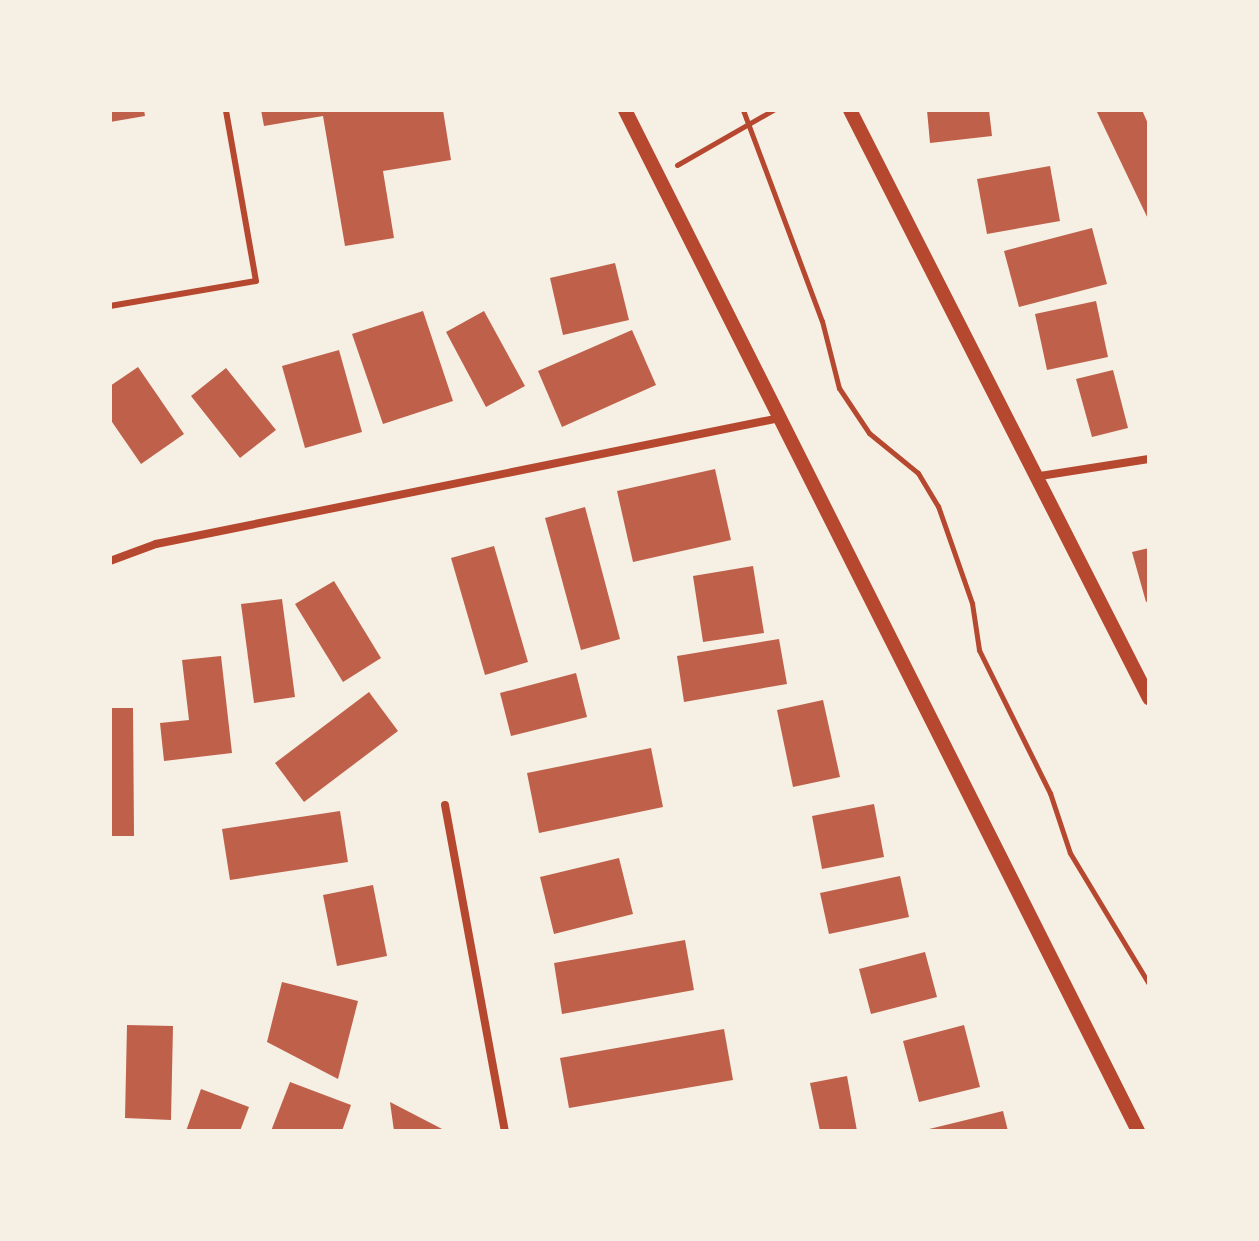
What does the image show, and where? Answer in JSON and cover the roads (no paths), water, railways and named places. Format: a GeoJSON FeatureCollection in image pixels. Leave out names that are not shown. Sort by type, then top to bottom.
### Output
{"type":"FeatureCollection","features":[{"type":"Feature","properties":{"kind":"street"},"geometry":{"type":"LineString","coordinates":[[625,110],[1138,1131]]}},
{"type":"Feature","properties":{"kind":"street"},"geometry":{"type":"LineString","coordinates":[[850,110],[1040,476],[1149,698]]}},
{"type":"Feature","properties":{"kind":"street"},"geometry":{"type":"LineString","coordinates":[[110,561],[156,544],[781,418]]}},
{"type":"Feature","properties":{"kind":"street"},"geometry":{"type":"LineString","coordinates":[[1040,476],[1149,459]]}},
{"type":"Feature","properties":{"kind":"street"},"geometry":{"type":"LineString","coordinates":[[445,805],[505,1131]]}},
{"type":"Feature","properties":{"kind":"lane"},"geometry":{"type":"LineString","coordinates":[[110,306],[256,281],[226,110]]}}]}
